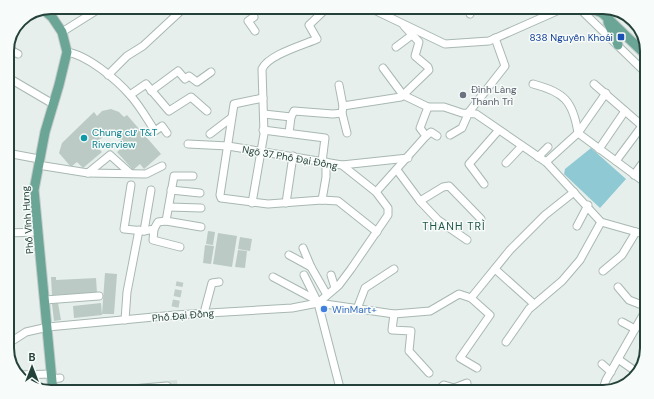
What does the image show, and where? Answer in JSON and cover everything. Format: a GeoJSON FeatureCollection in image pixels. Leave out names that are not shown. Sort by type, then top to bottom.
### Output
{"type":"FeatureCollection","features":[{"type":"Feature","properties":{"kind":"main road","name":"Phố Vĩnh Hưng"},"geometry":{"type":"LineString","coordinates":[[49,14],[62,32],[67,52],[38,162],[34,190],[54,377],[53,385]]}},
{"type":"Feature","properties":{"kind":"main road"},"geometry":{"type":"LineString","coordinates":[[602,14],[618,45]]}},
{"type":"Feature","properties":{"kind":"main road"},"geometry":{"type":"LineString","coordinates":[[602,14],[640,49]]}},
{"type":"Feature","properties":{"kind":"street"},"geometry":{"type":"LineString","coordinates":[[62,32],[91,14]]}},
{"type":"Feature","properties":{"kind":"street"},"geometry":{"type":"LineString","coordinates":[[108,75],[127,56],[143,46],[178,14]]}},
{"type":"Feature","properties":{"kind":"street"},"geometry":{"type":"LineString","coordinates":[[253,14],[254,17],[248,21],[255,31]]}},
{"type":"Feature","properties":{"kind":"street"},"geometry":{"type":"LineString","coordinates":[[252,203],[259,152],[264,130],[262,69],[264,65],[277,56],[317,38],[309,25],[321,14]]}},
{"type":"Feature","properties":{"kind":"street"},"geometry":{"type":"LineString","coordinates":[[381,14],[445,44],[489,41],[550,14]]}},
{"type":"Feature","properties":{"kind":"street"},"geometry":{"type":"LineString","coordinates":[[585,14],[640,67]]}},
{"type":"Feature","properties":{"kind":"street"},"geometry":{"type":"LineString","coordinates":[[289,133],[291,117],[294,111],[333,114],[343,109],[401,97],[429,70],[428,67],[415,56],[419,42],[404,26]]}},
{"type":"Feature","properties":{"kind":"street"},"geometry":{"type":"LineString","coordinates":[[396,47],[412,34]]}},
{"type":"Feature","properties":{"kind":"street"},"geometry":{"type":"LineString","coordinates":[[450,135],[462,128],[469,112],[505,66],[494,38]]}},
{"type":"Feature","properties":{"kind":"street"},"geometry":{"type":"LineString","coordinates":[[14,52],[18,54]]}},
{"type":"Feature","properties":{"kind":"street"},"geometry":{"type":"LineString","coordinates":[[67,52],[77,53],[108,75],[130,95],[155,131],[162,126],[167,133]]}},
{"type":"Feature","properties":{"kind":"street"},"geometry":{"type":"LineString","coordinates":[[383,68],[403,95],[428,108],[444,107],[462,113],[469,112],[476,114],[546,162],[588,205],[601,222],[640,233]]}},
{"type":"Feature","properties":{"kind":"street"},"geometry":{"type":"LineString","coordinates":[[151,91],[178,71],[185,79],[189,76],[197,82],[211,72]]}},
{"type":"Feature","properties":{"kind":"street"},"geometry":{"type":"LineString","coordinates":[[14,81],[53,104]]}},
{"type":"Feature","properties":{"kind":"street"},"geometry":{"type":"LineString","coordinates":[[130,95],[146,84],[169,111],[191,96],[207,111]]}},
{"type":"Feature","properties":{"kind":"street"},"geometry":{"type":"LineString","coordinates":[[533,84],[550,88],[559,93],[570,104],[576,118],[578,132],[640,179]]}},
{"type":"Feature","properties":{"kind":"street"},"geometry":{"type":"LineString","coordinates":[[594,84],[640,124]]}},
{"type":"Feature","properties":{"kind":"street"},"geometry":{"type":"LineString","coordinates":[[339,85],[347,132]]}},
{"type":"Feature","properties":{"kind":"street"},"geometry":{"type":"LineString","coordinates":[[546,162],[578,132],[606,94]]}},
{"type":"Feature","properties":{"kind":"street"},"geometry":{"type":"LineString","coordinates":[[263,98],[235,103],[233,106],[220,195],[221,198],[252,203],[286,204],[322,200],[335,201],[342,203],[377,232]]}},
{"type":"Feature","properties":{"kind":"street"},"geometry":{"type":"LineString","coordinates":[[426,136],[420,128],[428,108]]}},
{"type":"Feature","properties":{"kind":"street"},"geometry":{"type":"LineString","coordinates":[[599,149],[625,111]]}},
{"type":"Feature","properties":{"kind":"street"},"geometry":{"type":"LineString","coordinates":[[264,114],[291,117]]}},
{"type":"Feature","properties":{"kind":"street"},"geometry":{"type":"LineString","coordinates":[[210,134],[231,118]]}},
{"type":"Feature","properties":{"kind":"street"},"geometry":{"type":"LineString","coordinates":[[264,130],[325,138],[324,162],[326,177],[322,200]]}},
{"type":"Feature","properties":{"kind":"street"},"geometry":{"type":"LineString","coordinates":[[484,184],[469,164],[498,130]]}},
{"type":"Feature","properties":{"kind":"street"},"geometry":{"type":"LineString","coordinates":[[376,192],[408,158],[426,136],[431,132],[437,136]]}},
{"type":"Feature","properties":{"kind":"street"},"geometry":{"type":"LineString","coordinates":[[616,161],[640,134]]}},
{"type":"Feature","properties":{"kind":"street","name":"Ngõ 37 Phố Đại Đồng"},"geometry":{"type":"LineString","coordinates":[[188,144],[228,146],[342,165],[376,192],[389,212],[351,269],[335,288],[327,294]]}},
{"type":"Feature","properties":{"kind":"street"},"geometry":{"type":"LineString","coordinates":[[510,162],[522,146]]}},
{"type":"Feature","properties":{"kind":"street"},"geometry":{"type":"LineString","coordinates":[[538,157],[548,147]]}},
{"type":"Feature","properties":{"kind":"street"},"geometry":{"type":"LineString","coordinates":[[14,154],[38,162],[88,173],[146,174],[162,166]]}},
{"type":"Feature","properties":{"kind":"street"},"geometry":{"type":"LineString","coordinates":[[88,173],[110,155],[130,173]]}},
{"type":"Feature","properties":{"kind":"street"},"geometry":{"type":"LineString","coordinates":[[286,204],[293,156]]}},
{"type":"Feature","properties":{"kind":"street"},"geometry":{"type":"LineString","coordinates":[[342,165],[408,158]]}},
{"type":"Feature","properties":{"kind":"street"},"geometry":{"type":"LineString","coordinates":[[634,175],[640,167]]}},
{"type":"Feature","properties":{"kind":"street"},"geometry":{"type":"LineString","coordinates":[[397,170],[420,201],[446,227],[466,240]]}},
{"type":"Feature","properties":{"kind":"street"},"geometry":{"type":"LineString","coordinates":[[166,221],[174,176],[193,176]]}},
{"type":"Feature","properties":{"kind":"street"},"geometry":{"type":"LineString","coordinates":[[131,185],[124,228],[141,231],[154,229]]}},
{"type":"Feature","properties":{"kind":"street"},"geometry":{"type":"LineString","coordinates":[[420,201],[449,186],[480,219]]}},
{"type":"Feature","properties":{"kind":"street"},"geometry":{"type":"LineString","coordinates":[[125,320],[127,292],[150,190]]}},
{"type":"Feature","properties":{"kind":"street"},"geometry":{"type":"LineString","coordinates":[[171,190],[200,193]]}},
{"type":"Feature","properties":{"kind":"street"},"geometry":{"type":"LineString","coordinates":[[471,298],[510,250],[545,215],[574,192]]}},
{"type":"Feature","properties":{"kind":"street"},"geometry":{"type":"LineString","coordinates":[[577,226],[588,205]]}},
{"type":"Feature","properties":{"kind":"street"},"geometry":{"type":"LineString","coordinates":[[169,207],[201,208]]}},
{"type":"Feature","properties":{"kind":"street"},"geometry":{"type":"LineString","coordinates":[[180,247],[153,240],[154,229],[158,222],[166,221],[201,227]]}},
{"type":"Feature","properties":{"kind":"street"},"geometry":{"type":"LineString","coordinates":[[506,342],[534,304],[562,281],[577,264],[601,222]]}},
{"type":"Feature","properties":{"kind":"street"},"geometry":{"type":"LineString","coordinates":[[14,233],[38,232]]}},
{"type":"Feature","properties":{"kind":"street"},"geometry":{"type":"LineString","coordinates":[[603,271],[622,255],[636,232]]}},
{"type":"Feature","properties":{"kind":"street"},"geometry":{"type":"LineString","coordinates":[[303,248],[310,267],[327,294],[317,302]]}},
{"type":"Feature","properties":{"kind":"street"},"geometry":{"type":"LineString","coordinates":[[289,255],[310,267]]}},
{"type":"Feature","properties":{"kind":"street"},"geometry":{"type":"LineString","coordinates":[[357,310],[365,288],[394,269]]}},
{"type":"Feature","properties":{"kind":"street"},"geometry":{"type":"LineString","coordinates":[[495,269],[534,304]]}},
{"type":"Feature","properties":{"kind":"street"},"geometry":{"type":"LineString","coordinates":[[331,274],[335,288]]}},
{"type":"Feature","properties":{"kind":"street"},"geometry":{"type":"LineString","coordinates":[[304,276],[317,302],[339,385]]}},
{"type":"Feature","properties":{"kind":"street"},"geometry":{"type":"LineString","coordinates":[[273,277],[317,302],[357,310],[394,314],[430,311],[459,294],[471,298],[490,315],[460,358],[477,368]]}},
{"type":"Feature","properties":{"kind":"street"},"geometry":{"type":"LineString","coordinates":[[204,313],[212,283],[219,282]]}},
{"type":"Feature","properties":{"kind":"street"},"geometry":{"type":"LineString","coordinates":[[618,287],[629,300],[640,305]]}},
{"type":"Feature","properties":{"kind":"street"},"geometry":{"type":"LineString","coordinates":[[46,300],[99,296]]}},
{"type":"Feature","properties":{"kind":"street","name":"Phố Đại Đồng"},"geometry":{"type":"LineString","coordinates":[[14,340],[26,332],[48,327],[174,315],[292,308],[317,302]]}},
{"type":"Feature","properties":{"kind":"street"},"geometry":{"type":"LineString","coordinates":[[174,315],[175,307]]}},
{"type":"Feature","properties":{"kind":"street"},"geometry":{"type":"LineString","coordinates":[[394,314],[392,330],[411,331],[410,351],[429,373]]}},
{"type":"Feature","properties":{"kind":"street"},"geometry":{"type":"LineString","coordinates":[[622,322],[635,329]]}},
{"type":"Feature","properties":{"kind":"street"},"geometry":{"type":"LineString","coordinates":[[604,385],[635,329],[640,325]]}},
{"type":"Feature","properties":{"kind":"street"},"geometry":{"type":"LineString","coordinates":[[618,359],[633,369]]}},
{"type":"Feature","properties":{"kind":"street"},"geometry":{"type":"LineString","coordinates":[[602,364],[611,372]]}},
{"type":"Feature","properties":{"kind":"street"},"geometry":{"type":"LineString","coordinates":[[27,376],[54,377]]}},
{"type":"Feature","properties":{"kind":"street"},"geometry":{"type":"LineString","coordinates":[[462,385],[467,383]]}},
{"type":"Feature","properties":{"kind":"shaded area"},"geometry":{"type":"Polygon","coordinates":[[[177,380],[177,385],[125,385],[177,380]]]}},
{"type":"Feature","properties":{"kind":"water"},"geometry":{"type":"Polygon","coordinates":[[[591,148],[626,179],[600,208],[564,174],[565,169],[591,148]]]}},
{"type":"Feature","properties":{"kind":"building","name":"Chung cư T&T Riverview"},"geometry":{"type":"Polygon","coordinates":[[[111,109],[119,112],[124,117],[127,115],[161,154],[144,169],[140,164],[133,170],[117,152],[124,146],[112,132],[108,133],[94,144],[102,152],[83,168],[77,162],[71,167],[59,153],[62,143],[94,112],[97,116],[102,111],[111,109]]]}},
{"type":"Feature","properties":{"kind":"building"},"geometry":{"type":"Polygon","coordinates":[[[208,231],[215,232],[213,245],[206,244],[208,231]]]}},
{"type":"Feature","properties":{"kind":"building"},"geometry":{"type":"Polygon","coordinates":[[[218,233],[237,236],[232,267],[213,264],[218,233]]]}},
{"type":"Feature","properties":{"kind":"building"},"geometry":{"type":"Polygon","coordinates":[[[240,237],[252,239],[250,251],[238,249],[240,237]]]}},
{"type":"Feature","properties":{"kind":"building"},"geometry":{"type":"Polygon","coordinates":[[[205,245],[214,246],[211,264],[203,263],[205,245]]]}},
{"type":"Feature","properties":{"kind":"building"},"geometry":{"type":"Polygon","coordinates":[[[238,250],[247,251],[245,268],[235,267],[238,250]]]}},
{"type":"Feature","properties":{"kind":"building"},"geometry":{"type":"Polygon","coordinates":[[[105,273],[117,274],[114,314],[102,314],[105,273]]]}},
{"type":"Feature","properties":{"kind":"building"},"geometry":{"type":"Polygon","coordinates":[[[51,277],[56,277],[56,280],[96,278],[97,293],[52,295],[51,277]]]}},
{"type":"Feature","properties":{"kind":"building"},"geometry":{"type":"Polygon","coordinates":[[[58,303],[61,320],[54,321],[52,304],[58,303]]]}},
{"type":"Feature","properties":{"kind":"building"},"geometry":{"type":"Polygon","coordinates":[[[101,303],[102,315],[74,318],[73,306],[101,303]]]}},
{"type":"Feature","properties":{"kind":"tunnel"},"geometry":{"type":"LineString","coordinates":[[175,307],[180,282]]}},
{"type":"Feature","properties":{"kind":"place","name":"838 Nguyễn Khoái"},"geometry":{"type":"Point","coordinates":[621,37]}},
{"type":"Feature","properties":{"kind":"place","name":"Đình Làng Thanh Trì"},"geometry":{"type":"Point","coordinates":[463,95]}},
{"type":"Feature","properties":{"kind":"place","name":"Chung cư T&T Riverview"},"geometry":{"type":"Point","coordinates":[84,138]}},
{"type":"Feature","properties":{"kind":"place","name":"WinMart+"},"geometry":{"type":"Point","coordinates":[324,309]}},
{"type":"Feature","properties":{"kind":"district","name":"THANH TRÌ"},"geometry":{"type":"Point","coordinates":[454,226]}}]}
